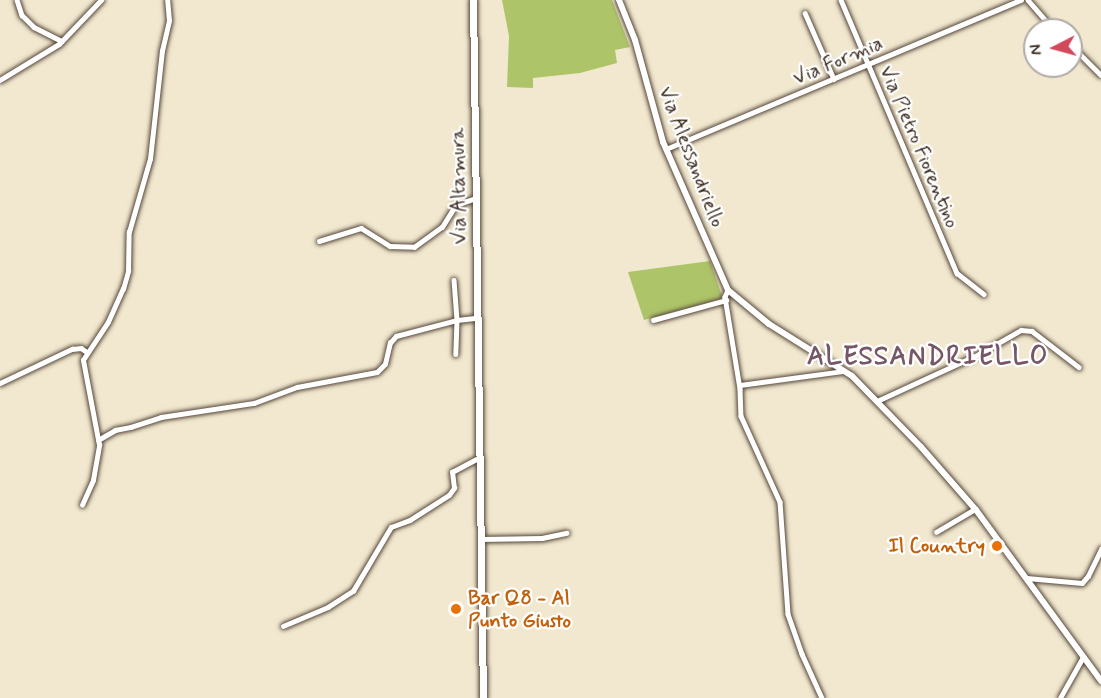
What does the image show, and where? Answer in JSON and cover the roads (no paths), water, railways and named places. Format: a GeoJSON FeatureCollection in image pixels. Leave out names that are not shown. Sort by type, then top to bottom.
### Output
{"type":"FeatureCollection","features":[{"type":"Feature","properties":{"kind":"main road","name":"Via Altamura"},"geometry":{"type":"LineString","coordinates":[[473,0],[481,539],[484,555],[483,698]]}},
{"type":"Feature","properties":{"kind":"street"},"geometry":{"type":"LineString","coordinates":[[17,0],[22,15],[34,27],[62,42]]}},
{"type":"Feature","properties":{"kind":"street"},"geometry":{"type":"LineString","coordinates":[[0,80],[62,42],[100,0]]}},
{"type":"Feature","properties":{"kind":"street"},"geometry":{"type":"LineString","coordinates":[[82,504],[93,480],[98,440],[83,367],[84,357],[108,322],[123,289],[128,271],[129,232],[151,148],[162,51],[169,21],[167,0]]}},
{"type":"Feature","properties":{"kind":"street","name":"Via Alessandriello"},"geometry":{"type":"LineString","coordinates":[[619,0],[635,40],[654,116],[666,149],[728,290]]}},
{"type":"Feature","properties":{"kind":"street","name":"Via Pietro Fiorentino"},"geometry":{"type":"LineString","coordinates":[[841,0],[957,273],[984,294]]}},
{"type":"Feature","properties":{"kind":"street","name":"Via Formia"},"geometry":{"type":"LineString","coordinates":[[666,149],[1021,0]]}},
{"type":"Feature","properties":{"kind":"street"},"geometry":{"type":"LineString","coordinates":[[1028,0],[1044,18]]}},
{"type":"Feature","properties":{"kind":"street"},"geometry":{"type":"LineString","coordinates":[[805,13],[834,79]]}},
{"type":"Feature","properties":{"kind":"street"},"geometry":{"type":"LineString","coordinates":[[1083,57],[1101,75]]}},
{"type":"Feature","properties":{"kind":"street"},"geometry":{"type":"LineString","coordinates":[[319,241],[362,228],[390,246],[414,247],[442,227],[456,205],[476,198]]}},
{"type":"Feature","properties":{"kind":"street"},"geometry":{"type":"LineString","coordinates":[[454,280],[457,320],[456,354]]}},
{"type":"Feature","properties":{"kind":"street"},"geometry":{"type":"LineString","coordinates":[[822,698],[790,621],[780,502],[763,459],[743,420],[726,300],[728,290],[769,324],[845,371],[877,401],[975,509],[1101,681]]}},
{"type":"Feature","properties":{"kind":"street"},"geometry":{"type":"LineString","coordinates":[[653,320],[726,300]]}},
{"type":"Feature","properties":{"kind":"street"},"geometry":{"type":"LineString","coordinates":[[98,440],[115,430],[160,417],[254,403],[291,389],[377,372],[385,364],[390,343],[396,336],[457,320],[477,318]]}},
{"type":"Feature","properties":{"kind":"street"},"geometry":{"type":"LineString","coordinates":[[877,401],[979,354],[1021,330],[1032,331],[1079,367]]}},
{"type":"Feature","properties":{"kind":"street"},"geometry":{"type":"LineString","coordinates":[[0,383],[72,349],[81,348],[87,352]]}},
{"type":"Feature","properties":{"kind":"street"},"geometry":{"type":"LineString","coordinates":[[740,386],[845,371]]}},
{"type":"Feature","properties":{"kind":"street"},"geometry":{"type":"LineString","coordinates":[[283,626],[328,607],[353,591],[391,527],[410,520],[449,495],[454,488],[452,472],[480,457]]}},
{"type":"Feature","properties":{"kind":"street"},"geometry":{"type":"LineString","coordinates":[[936,532],[975,509]]}},
{"type":"Feature","properties":{"kind":"street"},"geometry":{"type":"LineString","coordinates":[[481,539],[542,538],[566,533]]}},
{"type":"Feature","properties":{"kind":"street"},"geometry":{"type":"LineString","coordinates":[[1027,578],[1082,583],[1088,576],[1101,549]]}},
{"type":"Feature","properties":{"kind":"street"},"geometry":{"type":"LineString","coordinates":[[1060,698],[1083,657]]}},
{"type":"Feature","properties":{"kind":"place","name":"Il Country"},"geometry":{"type":"Point","coordinates":[997,546]}},
{"type":"Feature","properties":{"kind":"place","name":"Bar Q8 - Al Punto Giusto"},"geometry":{"type":"Point","coordinates":[456,609]}},
{"type":"Feature","properties":{"kind":"district","name":"ALESSANDRIELLO"},"geometry":{"type":"Point","coordinates":[928,358]}}]}
